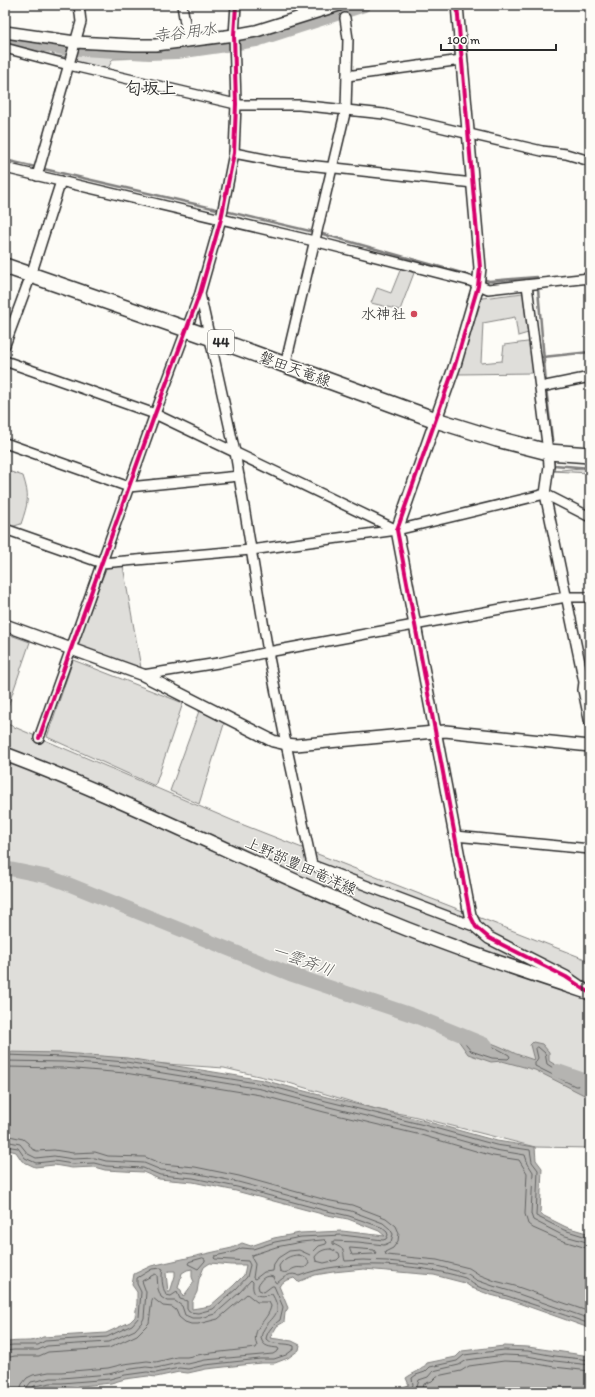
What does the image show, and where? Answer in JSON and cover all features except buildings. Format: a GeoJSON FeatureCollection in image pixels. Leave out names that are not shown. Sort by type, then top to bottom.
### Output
{"type":"FeatureCollection","features":[{"type":"Feature","properties":{"kind":"main road","name":"磐田天竜線"},"geometry":{"type":"LineString","coordinates":[[5,266],[209,337],[436,420],[496,439],[548,452],[590,455]]}},
{"type":"Feature","properties":{"kind":"main road","name":"上野部豊田竜洋線"},"geometry":{"type":"LineString","coordinates":[[5,754],[146,813],[356,908],[460,950],[590,993]]}},
{"type":"Feature","properties":{"kind":"street"},"geometry":{"type":"LineString","coordinates":[[37,176],[81,22],[79,5]]}},
{"type":"Feature","properties":{"kind":"street"},"geometry":{"type":"LineString","coordinates":[[182,5],[188,41]]}},
{"type":"Feature","properties":{"kind":"street"},"geometry":{"type":"LineString","coordinates":[[39,738],[70,648],[200,293],[220,219],[234,153],[236,104],[234,35],[236,5]]}},
{"type":"Feature","properties":{"kind":"street"},"geometry":{"type":"LineString","coordinates":[[5,32],[75,42],[156,45],[256,31],[339,5]]}},
{"type":"Feature","properties":{"kind":"street"},"geometry":{"type":"LineString","coordinates":[[457,5],[480,268],[478,286],[455,365],[397,530],[470,914],[476,927]]}},
{"type":"Feature","properties":{"kind":"street"},"geometry":{"type":"LineString","coordinates":[[285,366],[346,109],[348,38],[345,18]]}},
{"type":"Feature","properties":{"kind":"street"},"geometry":{"type":"LineString","coordinates":[[5,48],[69,65],[236,104],[299,105],[384,114],[542,151],[566,154],[590,161]]}},
{"type":"Feature","properties":{"kind":"street"},"geometry":{"type":"LineString","coordinates":[[347,76],[461,60]]}},
{"type":"Feature","properties":{"kind":"street"},"geometry":{"type":"LineString","coordinates":[[234,153],[276,161],[473,183]]}},
{"type":"Feature","properties":{"kind":"street"},"geometry":{"type":"LineString","coordinates":[[5,168],[314,241],[470,281],[478,286],[488,289],[590,278]]}},
{"type":"Feature","properties":{"kind":"street"},"geometry":{"type":"LineString","coordinates":[[5,345],[31,275],[61,181]]}},
{"type":"Feature","properties":{"kind":"street"},"geometry":{"type":"LineString","coordinates":[[528,285],[548,452],[549,466],[545,494],[584,682],[583,690],[590,724]]}},
{"type":"Feature","properties":{"kind":"street"},"geometry":{"type":"LineString","coordinates":[[200,293],[239,476],[268,652],[312,865],[476,927],[489,938],[566,977],[590,993]]}},
{"type":"Feature","properties":{"kind":"street"},"geometry":{"type":"LineString","coordinates":[[5,361],[155,414],[397,530]]}},
{"type":"Feature","properties":{"kind":"street"},"geometry":{"type":"LineString","coordinates":[[541,387],[590,377]]}},
{"type":"Feature","properties":{"kind":"street"},"geometry":{"type":"LineString","coordinates":[[5,443],[129,488],[239,476]]}},
{"type":"Feature","properties":{"kind":"street"},"geometry":{"type":"LineString","coordinates":[[5,529],[102,563],[251,550],[397,530],[545,494],[590,517]]}},
{"type":"Feature","properties":{"kind":"street"},"geometry":{"type":"LineString","coordinates":[[143,675],[205,666],[268,652],[414,624],[566,597],[590,597]]}},
{"type":"Feature","properties":{"kind":"street"},"geometry":{"type":"LineString","coordinates":[[5,625],[143,675],[273,741],[286,744],[296,745],[445,730],[590,746]]}},
{"type":"Feature","properties":{"kind":"street"},"geometry":{"type":"LineString","coordinates":[[455,836],[590,849]]}},
{"type":"Feature","properties":{"kind":"shaded area"},"geometry":{"type":"Polygon","coordinates":[[[5,37],[182,47],[184,57],[113,59],[106,72],[69,63],[68,57],[56,56],[49,51],[42,52],[31,50],[5,41],[5,37]]]}},
{"type":"Feature","properties":{"kind":"shaded area"},"geometry":{"type":"Polygon","coordinates":[[[401,268],[414,273],[400,310],[371,303],[377,288],[391,293],[401,268]]]}},
{"type":"Feature","properties":{"kind":"shaded area"},"geometry":{"type":"Polygon","coordinates":[[[523,293],[528,333],[518,336],[515,317],[483,323],[481,363],[502,361],[504,345],[535,341],[533,373],[458,374],[482,298],[523,293]]]}},
{"type":"Feature","properties":{"kind":"shaded area"},"geometry":{"type":"Polygon","coordinates":[[[590,467],[590,473],[552,471],[590,467]]]}},
{"type":"Feature","properties":{"kind":"shaded area"},"geometry":{"type":"Polygon","coordinates":[[[11,472],[23,476],[27,489],[27,505],[21,524],[11,527],[5,524],[5,473],[11,472]]]}},
{"type":"Feature","properties":{"kind":"shaded area"},"geometry":{"type":"Polygon","coordinates":[[[107,566],[123,566],[141,668],[77,645],[107,566]]]}},
{"type":"Feature","properties":{"kind":"shaded area"},"geometry":{"type":"Polygon","coordinates":[[[5,633],[30,642],[5,715],[5,633]]]}},
{"type":"Feature","properties":{"kind":"shaded area"},"geometry":{"type":"Polygon","coordinates":[[[73,660],[183,703],[155,786],[47,737],[73,660]]]}},
{"type":"Feature","properties":{"kind":"shaded area"},"geometry":{"type":"Polygon","coordinates":[[[199,711],[225,721],[199,804],[170,791],[199,711]]]}},
{"type":"Feature","properties":{"kind":"shaded area"},"geometry":{"type":"Polygon","coordinates":[[[5,723],[236,822],[590,961],[590,1148],[535,1147],[413,1116],[379,1110],[289,1083],[224,1068],[5,1053],[5,723]]]}},
{"type":"Feature","properties":{"kind":"water"},"geometry":{"type":"Polygon","coordinates":[[[461,1038],[487,1042],[534,1060],[530,1045],[533,1042],[542,1044],[549,1052],[549,1061],[590,1086],[590,1098],[535,1070],[502,1061],[491,1062],[468,1054],[458,1040],[461,1038]]]}},
{"type":"Feature","properties":{"kind":"water"},"geometry":{"type":"Polygon","coordinates":[[[5,1052],[64,1053],[127,1058],[263,1080],[497,1141],[535,1147],[536,1160],[542,1168],[540,1214],[566,1227],[590,1234],[590,1334],[587,1332],[589,1328],[510,1300],[491,1295],[472,1288],[465,1283],[434,1275],[364,1269],[333,1272],[315,1275],[298,1282],[294,1278],[285,1281],[279,1286],[288,1308],[285,1313],[284,1322],[277,1326],[270,1338],[292,1341],[300,1345],[299,1350],[288,1358],[275,1363],[261,1363],[206,1369],[188,1373],[179,1372],[156,1377],[148,1376],[125,1379],[111,1383],[62,1388],[52,1387],[25,1392],[5,1392],[5,1343],[30,1341],[43,1337],[106,1333],[130,1322],[135,1317],[137,1303],[137,1292],[132,1285],[134,1274],[151,1266],[232,1248],[242,1243],[251,1246],[274,1238],[300,1233],[342,1231],[385,1236],[379,1231],[348,1219],[322,1214],[236,1191],[193,1182],[159,1179],[143,1172],[105,1170],[94,1167],[72,1168],[54,1165],[35,1167],[22,1161],[16,1152],[5,1149],[5,1052]],[[210,1263],[204,1267],[199,1279],[197,1292],[192,1302],[192,1309],[210,1306],[244,1275],[246,1265],[210,1263]],[[192,1269],[182,1273],[178,1288],[181,1290],[183,1297],[194,1282],[192,1277],[192,1269]],[[169,1271],[166,1273],[168,1292],[170,1292],[175,1271],[169,1271]]]}},
{"type":"Feature","properties":{"kind":"water"},"geometry":{"type":"Polygon","coordinates":[[[504,1346],[528,1347],[590,1356],[590,1392],[387,1392],[409,1385],[406,1378],[420,1370],[427,1363],[456,1357],[462,1351],[504,1346]]]}},
{"type":"Feature","properties":{"kind":"waterway","name":"寺谷用水"},"geometry":{"type":"LineString","coordinates":[[5,38],[64,48],[149,53],[177,52],[256,40],[364,5]]}},
{"type":"Feature","properties":{"kind":"waterway"},"geometry":{"type":"LineString","coordinates":[[5,160],[221,210]]}},
{"type":"Feature","properties":{"kind":"waterway"},"geometry":{"type":"LineString","coordinates":[[225,211],[314,232]]}},
{"type":"Feature","properties":{"kind":"waterway"},"geometry":{"type":"LineString","coordinates":[[319,233],[476,277]]}},
{"type":"Feature","properties":{"kind":"waterway"},"geometry":{"type":"LineString","coordinates":[[483,279],[489,281],[537,277],[546,384]]}},
{"type":"Feature","properties":{"kind":"waterway"},"geometry":{"type":"LineString","coordinates":[[543,357],[590,352]]}},
{"type":"Feature","properties":{"kind":"waterway"},"geometry":{"type":"LineString","coordinates":[[546,388],[553,447]]}},
{"type":"Feature","properties":{"kind":"waterway"},"geometry":{"type":"LineString","coordinates":[[553,458],[554,465],[590,468]]}},
{"type":"Feature","properties":{"kind":"waterway","name":"一雲斉川"},"geometry":{"type":"LineString","coordinates":[[5,868],[49,877],[290,974],[415,1016],[486,1045]]}},
{"type":"Feature","properties":{"kind":"waterway","name":"一雲斉川"},"geometry":{"type":"LineString","coordinates":[[558,1071],[590,1082]]}},
{"type":"Feature","properties":{"kind":"cycle path"},"geometry":{"type":"LineString","coordinates":[[39,738],[200,293],[221,219],[234,153],[236,104],[234,35],[236,5]]}},
{"type":"Feature","properties":{"kind":"cycle path"},"geometry":{"type":"LineString","coordinates":[[457,5],[480,268],[478,286],[455,365],[397,530],[470,915],[476,927],[489,938],[566,977],[590,993]]}},
{"type":"Feature","properties":{"kind":"place","name":"水神社"},"geometry":{"type":"Point","coordinates":[414,314]}},
{"type":"Feature","properties":{"kind":"district","name":"匂坂上"},"geometry":{"type":"Point","coordinates":[151,88]}}]}
